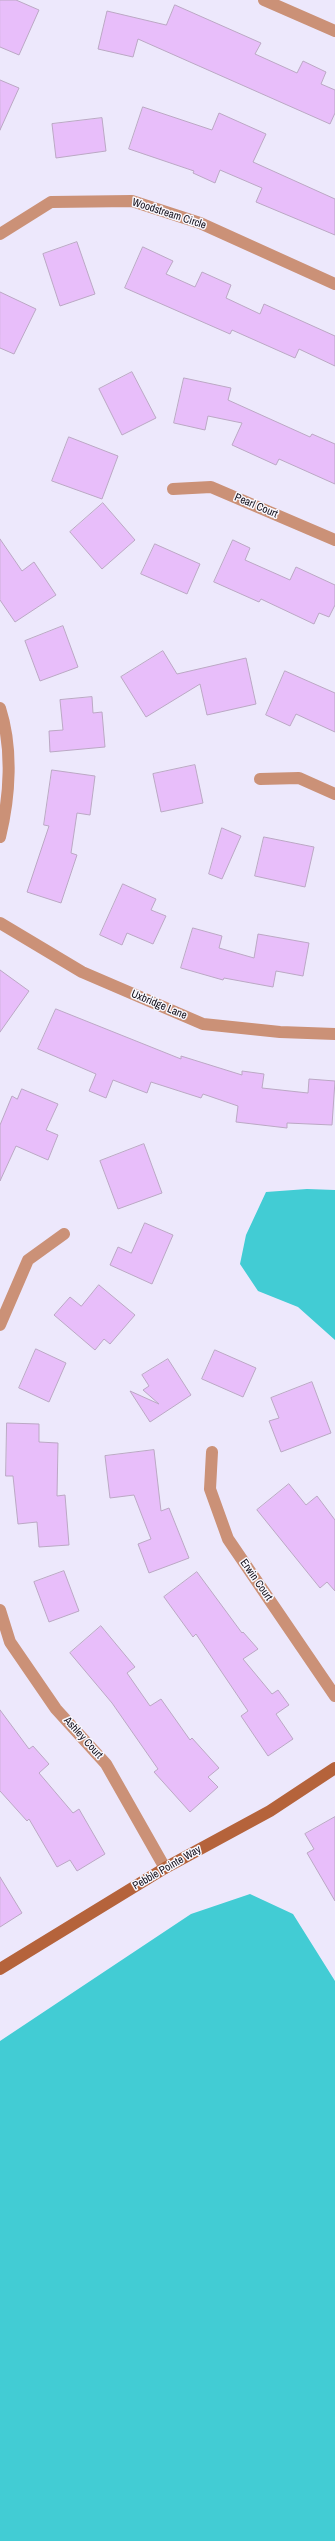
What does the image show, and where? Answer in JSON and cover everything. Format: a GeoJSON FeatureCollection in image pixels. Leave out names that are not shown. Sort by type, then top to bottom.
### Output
{"type":"FeatureCollection","features":[{"type":"Feature","properties":{"kind":"street"},"geometry":{"type":"LineString","coordinates":[[264,0],[335,31]]}},
{"type":"Feature","properties":{"kind":"street","name":"Woodstream Circle"},"geometry":{"type":"LineString","coordinates":[[0,234],[51,202],[132,201],[200,223],[335,284]]}},
{"type":"Feature","properties":{"kind":"street","name":"Pearl Court"},"geometry":{"type":"LineString","coordinates":[[173,489],[211,487],[335,540]]}},
{"type":"Feature","properties":{"kind":"street"},"geometry":{"type":"LineString","coordinates":[[0,708],[5,723],[9,774],[0,837]]}},
{"type":"Feature","properties":{"kind":"street"},"geometry":{"type":"LineString","coordinates":[[260,779],[299,778],[335,794]]}},
{"type":"Feature","properties":{"kind":"street","name":"Uxbridge Lane"},"geometry":{"type":"LineString","coordinates":[[0,923],[82,972],[203,1024],[280,1032],[335,1034]]}},
{"type":"Feature","properties":{"kind":"street"},"geometry":{"type":"LineString","coordinates":[[0,1325],[28,1260],[64,1234]]}},
{"type":"Feature","properties":{"kind":"street","name":"Erwin Court"},"geometry":{"type":"LineString","coordinates":[[212,1452],[210,1488],[228,1539],[335,1696]]}},
{"type":"Feature","properties":{"kind":"street","name":"Ashley Court"},"geometry":{"type":"LineString","coordinates":[[0,1610],[10,1642],[56,1709],[106,1764],[166,1868]]}},
{"type":"Feature","properties":{"kind":"street","name":"Pebble Pointe Way"},"geometry":{"type":"LineString","coordinates":[[0,1969],[166,1868],[270,1811],[335,1768]]}},
{"type":"Feature","properties":{"kind":"water"},"geometry":{"type":"Polygon","coordinates":[[[307,1189],[335,1190],[335,1340],[298,1307],[258,1291],[240,1264],[246,1235],[266,1192],[307,1189]]]}},
{"type":"Feature","properties":{"kind":"water"},"geometry":{"type":"Polygon","coordinates":[[[250,1894],[293,1914],[335,1981],[335,2541],[0,2541],[0,2041],[191,1914],[250,1894]]]}},
{"type":"Feature","properties":{"kind":"building"},"geometry":{"type":"Polygon","coordinates":[[[0,0],[16,0],[39,10],[19,55],[0,47],[0,0]]]}},
{"type":"Feature","properties":{"kind":"building"},"geometry":{"type":"Polygon","coordinates":[[[175,5],[261,43],[255,54],[297,73],[303,61],[326,72],[321,84],[335,90],[335,113],[330,124],[138,39],[133,57],[98,49],[107,11],[166,25],[175,5]]]}},
{"type":"Feature","properties":{"kind":"building"},"geometry":{"type":"Polygon","coordinates":[[[0,80],[19,88],[0,130],[0,80]]]}},
{"type":"Feature","properties":{"kind":"building"},"geometry":{"type":"Polygon","coordinates":[[[143,107],[212,130],[219,113],[266,134],[253,162],[335,199],[335,235],[256,202],[262,188],[220,170],[215,183],[193,173],[194,171],[129,149],[143,107]]]}},
{"type":"Feature","properties":{"kind":"building"},"geometry":{"type":"Polygon","coordinates":[[[102,118],[106,151],[56,158],[52,124],[102,118]]]}},
{"type":"Feature","properties":{"kind":"building"},"geometry":{"type":"Polygon","coordinates":[[[77,242],[95,294],[60,306],[43,254],[77,242]]]}},
{"type":"Feature","properties":{"kind":"building"},"geometry":{"type":"Polygon","coordinates":[[[143,247],[173,261],[166,274],[195,287],[202,272],[231,285],[226,298],[260,314],[264,304],[335,336],[335,366],[299,349],[295,358],[232,330],[230,334],[125,288],[143,247]]]}},
{"type":"Feature","properties":{"kind":"building"},"geometry":{"type":"Polygon","coordinates":[[[0,292],[36,309],[14,354],[0,348],[0,292]]]}},
{"type":"Feature","properties":{"kind":"building"},"geometry":{"type":"Polygon","coordinates":[[[132,372],[156,418],[122,435],[99,389],[132,372]]]}},
{"type":"Feature","properties":{"kind":"building"},"geometry":{"type":"Polygon","coordinates":[[[184,378],[231,388],[228,400],[310,437],[312,434],[335,444],[335,484],[279,459],[276,465],[232,445],[242,423],[208,416],[205,430],[174,423],[184,378]]]}},
{"type":"Feature","properties":{"kind":"building"},"geometry":{"type":"Polygon","coordinates":[[[69,437],[118,456],[102,499],[52,481],[69,437]]]}},
{"type":"Feature","properties":{"kind":"building"},"geometry":{"type":"Polygon","coordinates":[[[103,503],[135,540],[102,569],[70,532],[103,503]]]}},
{"type":"Feature","properties":{"kind":"building"},"geometry":{"type":"Polygon","coordinates":[[[0,539],[22,571],[34,562],[56,595],[15,622],[0,600],[0,539]]]}},
{"type":"Feature","properties":{"kind":"building"},"geometry":{"type":"Polygon","coordinates":[[[233,540],[250,548],[245,560],[290,580],[296,567],[335,585],[335,605],[329,617],[319,613],[314,624],[261,599],[259,602],[214,582],[233,540]]]}},
{"type":"Feature","properties":{"kind":"building"},"geometry":{"type":"Polygon","coordinates":[[[155,544],[200,564],[187,594],[141,574],[155,544]]]}},
{"type":"Feature","properties":{"kind":"building"},"geometry":{"type":"Polygon","coordinates":[[[63,626],[78,667],[40,681],[25,641],[63,626]]]}},
{"type":"Feature","properties":{"kind":"building"},"geometry":{"type":"Polygon","coordinates":[[[163,651],[177,674],[246,658],[256,704],[207,715],[200,684],[146,717],[121,677],[163,651]]]}},
{"type":"Feature","properties":{"kind":"building"},"geometry":{"type":"Polygon","coordinates":[[[285,671],[335,693],[335,732],[296,714],[290,726],[266,715],[285,671]]]}},
{"type":"Feature","properties":{"kind":"building"},"geometry":{"type":"Polygon","coordinates":[[[92,697],[93,713],[102,712],[105,747],[50,752],[49,731],[63,730],[60,700],[92,697]]]}},
{"type":"Feature","properties":{"kind":"building"},"geometry":{"type":"Polygon","coordinates":[[[195,765],[203,803],[161,812],[153,774],[195,765]]]}},
{"type":"Feature","properties":{"kind":"building"},"geometry":{"type":"Polygon","coordinates":[[[52,770],[95,776],[90,815],[77,813],[71,853],[77,855],[61,903],[27,892],[49,826],[44,825],[52,770]]]}},
{"type":"Feature","properties":{"kind":"building"},"geometry":{"type":"Polygon","coordinates":[[[222,828],[241,836],[222,879],[209,874],[222,828]]]}},
{"type":"Feature","properties":{"kind":"building"},"geometry":{"type":"Polygon","coordinates":[[[264,837],[314,847],[305,887],[255,876],[264,837]]]}},
{"type":"Feature","properties":{"kind":"building"},"geometry":{"type":"Polygon","coordinates":[[[123,884],[156,899],[151,910],[166,916],[153,944],[127,933],[122,945],[100,935],[123,884]]]}},
{"type":"Feature","properties":{"kind":"building"},"geometry":{"type":"Polygon","coordinates":[[[193,928],[222,936],[219,948],[254,958],[258,934],[309,943],[303,976],[276,971],[273,987],[224,978],[223,980],[181,968],[193,928]]]}},
{"type":"Feature","properties":{"kind":"building"},"geometry":{"type":"Polygon","coordinates":[[[0,970],[29,991],[0,1032],[0,970]]]}},
{"type":"Feature","properties":{"kind":"building"},"geometry":{"type":"Polygon","coordinates":[[[56,1009],[181,1059],[181,1056],[242,1075],[242,1071],[264,1074],[262,1088],[308,1093],[309,1079],[335,1081],[332,1125],[287,1123],[287,1128],[236,1122],[238,1106],[203,1094],[201,1098],[151,1082],[147,1093],[113,1080],[106,1098],[89,1091],[96,1074],[38,1049],[56,1009]]]}},
{"type":"Feature","properties":{"kind":"building"},"geometry":{"type":"Polygon","coordinates":[[[22,1089],[58,1104],[46,1130],[58,1135],[48,1160],[16,1146],[0,1181],[0,1125],[12,1096],[17,1099],[22,1089]]]}},
{"type":"Feature","properties":{"kind":"building"},"geometry":{"type":"Polygon","coordinates":[[[144,1144],[162,1193],[118,1209],[100,1161],[144,1144]]]}},
{"type":"Feature","properties":{"kind":"building"},"geometry":{"type":"Polygon","coordinates":[[[145,1223],[173,1235],[152,1284],[110,1265],[118,1247],[131,1253],[145,1223]]]}},
{"type":"Feature","properties":{"kind":"building"},"geometry":{"type":"Polygon","coordinates":[[[99,1285],[135,1315],[110,1344],[104,1339],[95,1350],[54,1315],[70,1297],[81,1306],[99,1285]]]}},
{"type":"Feature","properties":{"kind":"building"},"geometry":{"type":"Polygon","coordinates":[[[36,1349],[66,1363],[49,1402],[19,1388],[36,1349]]]}},
{"type":"Feature","properties":{"kind":"building"},"geometry":{"type":"Polygon","coordinates":[[[215,1350],[256,1368],[243,1397],[202,1379],[215,1350]]]}},
{"type":"Feature","properties":{"kind":"building"},"geometry":{"type":"Polygon","coordinates":[[[168,1359],[191,1395],[150,1422],[130,1391],[159,1404],[143,1390],[149,1386],[142,1375],[168,1359]]]}},
{"type":"Feature","properties":{"kind":"building"},"geometry":{"type":"Polygon","coordinates":[[[312,1382],[331,1433],[281,1452],[269,1421],[279,1418],[271,1398],[312,1382]]]}},
{"type":"Feature","properties":{"kind":"building"},"geometry":{"type":"Polygon","coordinates":[[[7,1423],[39,1424],[39,1442],[58,1443],[57,1496],[65,1495],[69,1545],[39,1547],[37,1522],[18,1524],[13,1476],[6,1476],[7,1423]]]}},
{"type":"Feature","properties":{"kind":"building"},"geometry":{"type":"Polygon","coordinates":[[[154,1450],[161,1511],[169,1508],[189,1558],[149,1573],[138,1544],[151,1539],[134,1495],[110,1498],[105,1456],[154,1450]]]}},
{"type":"Feature","properties":{"kind":"building"},"geometry":{"type":"Polygon","coordinates":[[[289,1484],[306,1505],[317,1496],[335,1520],[335,1591],[327,1582],[320,1588],[257,1510],[289,1484]]]}},
{"type":"Feature","properties":{"kind":"building"},"geometry":{"type":"Polygon","coordinates":[[[64,1571],[79,1611],[49,1622],[34,1582],[64,1571]]]}},
{"type":"Feature","properties":{"kind":"building"},"geometry":{"type":"Polygon","coordinates":[[[197,1572],[242,1633],[243,1632],[258,1649],[243,1659],[272,1694],[278,1690],[289,1705],[276,1714],[293,1739],[268,1756],[241,1716],[248,1711],[196,1634],[193,1637],[164,1597],[197,1572]]]}},
{"type":"Feature","properties":{"kind":"building"},"geometry":{"type":"Polygon","coordinates":[[[101,1626],[135,1667],[127,1673],[150,1706],[161,1699],[190,1740],[192,1738],[219,1768],[208,1777],[218,1787],[190,1812],[154,1772],[158,1769],[112,1703],[70,1653],[101,1626]]]}},
{"type":"Feature","properties":{"kind":"building"},"geometry":{"type":"Polygon","coordinates":[[[0,1710],[29,1749],[33,1746],[49,1764],[39,1773],[73,1813],[79,1809],[105,1854],[77,1871],[70,1860],[57,1867],[29,1819],[27,1821],[0,1791],[0,1710]]]}},
{"type":"Feature","properties":{"kind":"building"},"geometry":{"type":"Polygon","coordinates":[[[335,1817],[335,1901],[307,1853],[314,1849],[305,1834],[335,1817]]]}},
{"type":"Feature","properties":{"kind":"building"},"geometry":{"type":"Polygon","coordinates":[[[0,1877],[22,1913],[0,1927],[0,1877]]]}}]}
